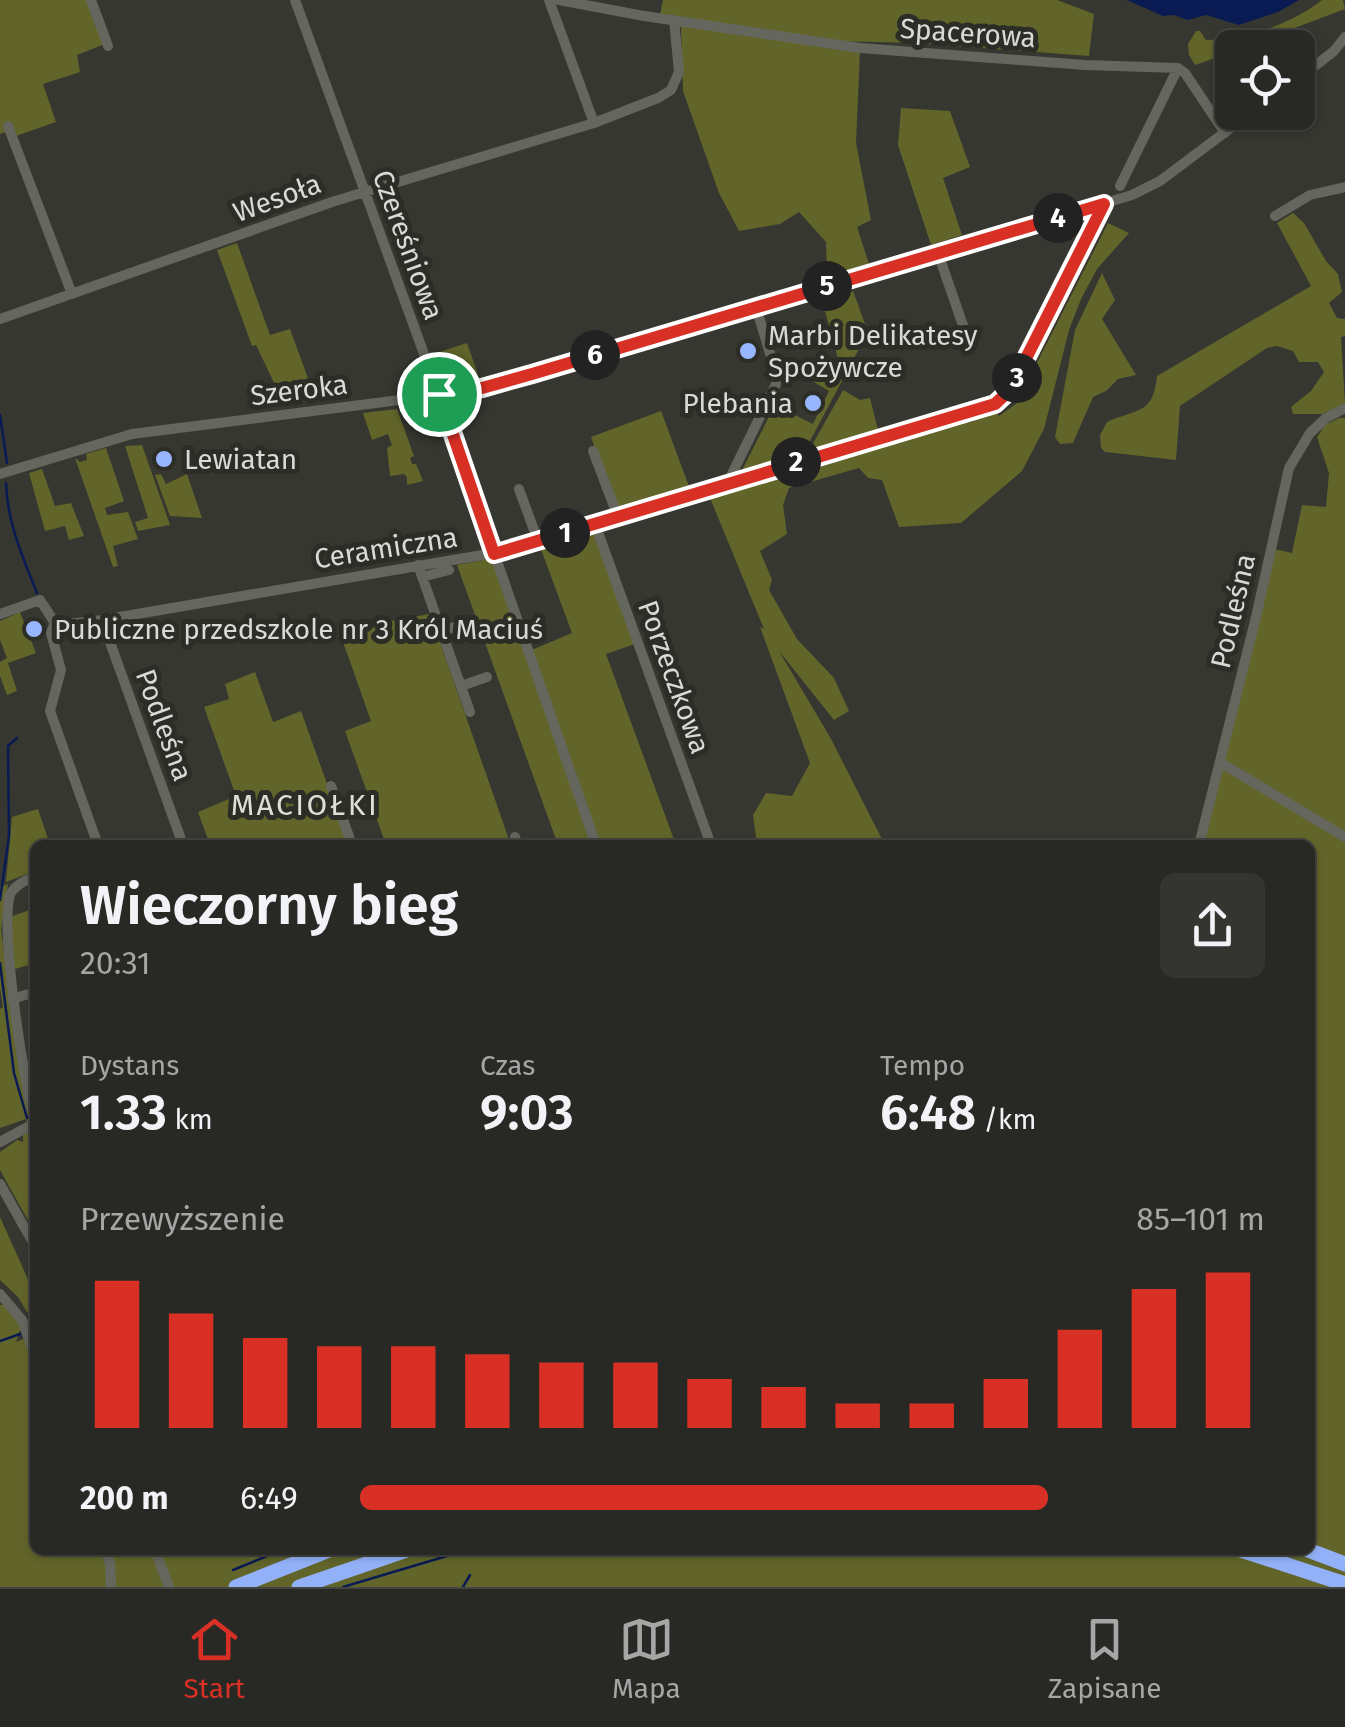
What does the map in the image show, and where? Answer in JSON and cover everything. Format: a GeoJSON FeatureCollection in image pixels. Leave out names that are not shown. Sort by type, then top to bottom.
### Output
{"type":"FeatureCollection","features":[{"type":"Feature","properties":{"kind":"highway"},"geometry":{"type":"LineString","coordinates":[[1315,1553],[1345,1564]]}},
{"type":"Feature","properties":{"kind":"highway"},"geometry":{"type":"LineString","coordinates":[[236,1587],[317,1555]]}},
{"type":"Feature","properties":{"kind":"highway"},"geometry":{"type":"LineString","coordinates":[[299,1587],[390,1555]]}},
{"type":"Feature","properties":{"kind":"highway"},"geometry":{"type":"LineString","coordinates":[[1256,1555],[1345,1584]]}},
{"type":"Feature","properties":{"kind":"street"},"geometry":{"type":"LineString","coordinates":[[90,0],[108,46]]}},
{"type":"Feature","properties":{"kind":"street","name":"Czereśniowa"},"geometry":{"type":"LineString","coordinates":[[295,0],[439,394],[594,840]]}},
{"type":"Feature","properties":{"kind":"street"},"geometry":{"type":"LineString","coordinates":[[549,0],[594,124]]}},
{"type":"Feature","properties":{"kind":"street","name":"Spacerowa"},"geometry":{"type":"LineString","coordinates":[[559,0],[860,48],[1178,68]]}},
{"type":"Feature","properties":{"kind":"street","name":"Wesoła"},"geometry":{"type":"LineString","coordinates":[[0,319],[364,192],[594,124],[671,90],[680,72],[674,20]]}},
{"type":"Feature","properties":{"kind":"street"},"geometry":{"type":"LineString","coordinates":[[1315,65],[1345,37]]}},
{"type":"Feature","properties":{"kind":"street"},"geometry":{"type":"LineString","coordinates":[[1121,192],[1178,68],[1225,132]]}},
{"type":"Feature","properties":{"kind":"street"},"geometry":{"type":"LineString","coordinates":[[8,126],[72,294]]}},
{"type":"Feature","properties":{"kind":"street","name":"Szeroka"},"geometry":{"type":"LineString","coordinates":[[0,474],[132,434],[439,394],[516,378],[1104,204],[1121,192],[1160,181],[1228,130]]}},
{"type":"Feature","properties":{"kind":"street"},"geometry":{"type":"LineString","coordinates":[[1275,216],[1310,195],[1345,187]]}},
{"type":"Feature","properties":{"kind":"street","name":"Ceramiczna"},"geometry":{"type":"LineString","coordinates":[[0,614],[40,600],[55,622],[102,620],[420,571],[494,554],[995,404],[1010,390],[1104,204]]}},
{"type":"Feature","properties":{"kind":"street"},"geometry":{"type":"LineString","coordinates":[[938,254],[967,337]]}},
{"type":"Feature","properties":{"kind":"street"},"geometry":{"type":"LineString","coordinates":[[728,482],[778,380],[756,307]]}},
{"type":"Feature","properties":{"kind":"street","name":"Podleśna"},"geometry":{"type":"LineString","coordinates":[[1200,840],[1289,468],[1310,432],[1345,408]]}},
{"type":"Feature","properties":{"kind":"street"},"geometry":{"type":"LineString","coordinates":[[593,451],[618,517]]}},
{"type":"Feature","properties":{"kind":"street"},"geometry":{"type":"LineString","coordinates":[[520,489],[538,541]]}},
{"type":"Feature","properties":{"kind":"street","name":"Porzeczkowa"},"geometry":{"type":"LineString","coordinates":[[595,524],[709,840]]}},
{"type":"Feature","properties":{"kind":"street"},"geometry":{"type":"LineString","coordinates":[[450,570],[420,571],[470,712]]}},
{"type":"Feature","properties":{"kind":"street","name":"Podleśna"},"geometry":{"type":"LineString","coordinates":[[102,620],[184,840]]}},
{"type":"Feature","properties":{"kind":"street"},"geometry":{"type":"LineString","coordinates":[[55,622],[52,633],[61,670],[50,712],[96,840]]}},
{"type":"Feature","properties":{"kind":"street"},"geometry":{"type":"LineString","coordinates":[[441,632],[468,622]]}},
{"type":"Feature","properties":{"kind":"street"},"geometry":{"type":"LineString","coordinates":[[461,686],[487,676]]}},
{"type":"Feature","properties":{"kind":"street"},"geometry":{"type":"LineString","coordinates":[[148,732],[184,840]]}},
{"type":"Feature","properties":{"kind":"street"},"geometry":{"type":"LineString","coordinates":[[1221,763],[1345,837]]}},
{"type":"Feature","properties":{"kind":"street"},"geometry":{"type":"LineString","coordinates":[[331,786],[350,840]]}},
{"type":"Feature","properties":{"kind":"street"},"geometry":{"type":"LineString","coordinates":[[30,879],[8,898],[4,931],[30,1106]]}},
{"type":"Feature","properties":{"kind":"street"},"geometry":{"type":"LineString","coordinates":[[12,999],[30,994]]}},
{"type":"Feature","properties":{"kind":"street"},"geometry":{"type":"LineString","coordinates":[[0,1142],[30,1125]]}},
{"type":"Feature","properties":{"kind":"street"},"geometry":{"type":"LineString","coordinates":[[0,1184],[30,1237]]}},
{"type":"Feature","properties":{"kind":"street"},"geometry":{"type":"LineString","coordinates":[[0,1294],[22,1320],[30,1342]]}},
{"type":"Feature","properties":{"kind":"street"},"geometry":{"type":"LineString","coordinates":[[105,1555],[111,1587]]}},
{"type":"Feature","properties":{"kind":"street"},"geometry":{"type":"LineString","coordinates":[[157,1555],[169,1587]]}},
{"type":"Feature","properties":{"kind":"green space"},"geometry":{"type":"Polygon","coordinates":[[[0,0],[88,0],[105,44],[77,55],[80,72],[43,84],[56,122],[13,137],[5,132],[0,134],[0,0]]]}},
{"type":"Feature","properties":{"kind":"green space"},"geometry":{"type":"Polygon","coordinates":[[[663,0],[1057,0],[1094,14],[1089,56],[833,41],[660,15],[663,0]]]}},
{"type":"Feature","properties":{"kind":"green space"},"geometry":{"type":"Polygon","coordinates":[[[1322,0],[1343,0],[1345,9],[1289,30],[1262,30],[1297,16],[1322,0]]]}},
{"type":"Feature","properties":{"kind":"green space"},"geometry":{"type":"Polygon","coordinates":[[[681,27],[860,50],[856,143],[871,220],[857,227],[870,267],[827,279],[826,242],[799,212],[780,224],[739,231],[719,193],[683,91],[681,27]]]}},
{"type":"Feature","properties":{"kind":"green space"},"geometry":{"type":"Polygon","coordinates":[[[1196,31],[1206,40],[1215,39],[1215,58],[1195,65],[1188,44],[1196,31]]]}},
{"type":"Feature","properties":{"kind":"green space"},"geometry":{"type":"Polygon","coordinates":[[[901,108],[950,111],[970,167],[943,178],[962,235],[931,245],[898,145],[901,108]]]}},
{"type":"Feature","properties":{"kind":"green space"},"geometry":{"type":"Polygon","coordinates":[[[1293,213],[1338,274],[1342,292],[1329,303],[1337,318],[1345,319],[1345,336],[1341,337],[1345,403],[1322,414],[1293,414],[1291,407],[1311,391],[1324,372],[1318,362],[1299,362],[1293,351],[1277,346],[1267,348],[1180,406],[1176,460],[1105,452],[1100,435],[1107,422],[1148,404],[1157,376],[1311,286],[1277,223],[1293,213]]]}},
{"type":"Feature","properties":{"kind":"green space"},"geometry":{"type":"Polygon","coordinates":[[[1108,223],[1129,233],[1097,269],[1081,299],[1069,330],[1044,429],[1022,471],[961,523],[899,527],[882,480],[868,478],[859,468],[789,488],[783,505],[787,534],[760,551],[772,580],[769,590],[797,639],[834,678],[849,711],[834,720],[779,651],[830,737],[882,840],[756,840],[753,815],[766,793],[792,796],[810,763],[760,627],[764,629],[710,498],[947,425],[972,422],[994,409],[999,416],[1016,404],[1108,223]]]}},
{"type":"Feature","properties":{"kind":"green space"},"geometry":{"type":"Polygon","coordinates":[[[237,243],[270,335],[290,329],[316,400],[290,404],[284,384],[276,387],[256,345],[252,346],[217,250],[237,243]]]}},
{"type":"Feature","properties":{"kind":"green space"},"geometry":{"type":"Polygon","coordinates":[[[1102,273],[1115,300],[1102,319],[1136,375],[1118,379],[1093,397],[1073,443],[1060,444],[1055,437],[1075,330],[1102,273]]]}},
{"type":"Feature","properties":{"kind":"green space"},"geometry":{"type":"Polygon","coordinates":[[[842,290],[845,294],[853,291],[868,332],[802,456],[744,475],[741,472],[775,405],[813,424],[829,391],[814,382],[817,375],[840,367],[838,343],[833,339],[821,297],[842,290]]]}},
{"type":"Feature","properties":{"kind":"green space"},"geometry":{"type":"Polygon","coordinates":[[[467,343],[480,380],[447,384],[436,373],[430,355],[467,343]]]}},
{"type":"Feature","properties":{"kind":"green space"},"geometry":{"type":"Polygon","coordinates":[[[843,390],[860,400],[870,398],[879,434],[806,456],[843,390]]]}},
{"type":"Feature","properties":{"kind":"green space"},"geometry":{"type":"Polygon","coordinates":[[[397,409],[414,456],[410,458],[412,464],[416,464],[423,481],[407,485],[404,474],[390,476],[387,448],[392,445],[388,434],[372,440],[363,413],[397,409]]]}},
{"type":"Feature","properties":{"kind":"green space"},"geometry":{"type":"Polygon","coordinates":[[[661,411],[690,489],[618,511],[591,437],[661,411]]]}},
{"type":"Feature","properties":{"kind":"green space"},"geometry":{"type":"Polygon","coordinates":[[[1345,418],[1345,1587],[0,1587],[0,1305],[7,1304],[21,1328],[16,1342],[30,1336],[30,1555],[1315,1555],[1315,840],[1202,840],[1274,549],[1292,553],[1302,505],[1326,507],[1329,473],[1317,437],[1325,425],[1345,418]]]}},
{"type":"Feature","properties":{"kind":"green space"},"geometry":{"type":"Polygon","coordinates":[[[142,445],[170,525],[138,531],[135,522],[148,518],[125,446],[142,445]]]}},
{"type":"Feature","properties":{"kind":"green space"},"geometry":{"type":"Polygon","coordinates":[[[106,448],[124,501],[105,508],[107,515],[128,512],[138,539],[113,546],[118,566],[113,567],[75,458],[80,462],[87,460],[86,454],[106,448]]]}},
{"type":"Feature","properties":{"kind":"green space"},"geometry":{"type":"Polygon","coordinates":[[[42,469],[55,506],[71,503],[84,536],[69,540],[65,526],[45,531],[29,473],[42,469]]]}},
{"type":"Feature","properties":{"kind":"green space"},"geometry":{"type":"Polygon","coordinates":[[[161,474],[166,484],[187,474],[202,518],[170,516],[155,475],[161,474]]]}},
{"type":"Feature","properties":{"kind":"green space"},"geometry":{"type":"Polygon","coordinates":[[[594,530],[635,644],[606,654],[674,840],[556,840],[457,565],[493,558],[527,652],[572,633],[539,544],[594,530]]]}},
{"type":"Feature","properties":{"kind":"green space"},"geometry":{"type":"Polygon","coordinates":[[[20,612],[36,653],[8,663],[17,691],[7,695],[0,676],[0,662],[7,658],[0,640],[0,621],[20,612]]]}},
{"type":"Feature","properties":{"kind":"green space"},"geometry":{"type":"Polygon","coordinates":[[[430,614],[509,840],[384,840],[345,731],[371,721],[342,639],[395,620],[430,614]]]}},
{"type":"Feature","properties":{"kind":"green space"},"geometry":{"type":"Polygon","coordinates":[[[255,672],[273,722],[301,711],[347,840],[208,840],[198,812],[236,796],[204,707],[229,699],[225,684],[255,672]]]}},
{"type":"Feature","properties":{"kind":"green space"},"geometry":{"type":"Polygon","coordinates":[[[38,809],[48,840],[30,840],[30,873],[6,882],[12,817],[38,809]]]}},
{"type":"Feature","properties":{"kind":"green space"},"geometry":{"type":"Polygon","coordinates":[[[8,884],[1,930],[23,1089],[30,1106],[30,1130],[26,1119],[0,1128],[0,887],[8,884]]]}},
{"type":"Feature","properties":{"kind":"green space"},"geometry":{"type":"Polygon","coordinates":[[[30,910],[30,965],[12,970],[10,917],[30,910]]]}},
{"type":"Feature","properties":{"kind":"green space"},"geometry":{"type":"Polygon","coordinates":[[[30,1130],[30,1224],[0,1170],[0,1152],[17,1140],[23,1142],[23,1135],[30,1130]]]}},
{"type":"Feature","properties":{"kind":"green space"},"geometry":{"type":"Polygon","coordinates":[[[0,1217],[30,1284],[30,1312],[0,1280],[0,1217]]]}},
{"type":"Feature","properties":{"kind":"shaded area"},"geometry":{"type":"Polygon","coordinates":[[[1127,0],[1299,0],[1239,25],[1206,15],[1188,20],[1163,16],[1127,0]]]}},
{"type":"Feature","properties":{"kind":"waterway"},"geometry":{"type":"LineString","coordinates":[[0,415],[7,463]]}},
{"type":"Feature","properties":{"kind":"waterway"},"geometry":{"type":"LineString","coordinates":[[6,483],[13,526],[37,593]]}},
{"type":"Feature","properties":{"kind":"waterway"},"geometry":{"type":"LineString","coordinates":[[0,900],[9,836],[8,746],[17,738]]}},
{"type":"Feature","properties":{"kind":"waterway"},"geometry":{"type":"LineString","coordinates":[[0,963],[14,1073],[27,1118]]}},
{"type":"Feature","properties":{"kind":"waterway"},"geometry":{"type":"LineString","coordinates":[[0,1341],[20,1334]]}},
{"type":"Feature","properties":{"kind":"waterway"},"geometry":{"type":"LineString","coordinates":[[233,1570],[270,1555]]}},
{"type":"Feature","properties":{"kind":"waterway"},"geometry":{"type":"LineString","coordinates":[[343,1587],[450,1555]]}},
{"type":"Feature","properties":{"kind":"waterway"},"geometry":{"type":"LineString","coordinates":[[463,1587],[470,1575]]}},
{"type":"Feature","properties":{"kind":"place","name":"Marbi Delikatesy Spożywcze"},"geometry":{"type":"Point","coordinates":[748,351]}},
{"type":"Feature","properties":{"kind":"place","name":"Plebania"},"geometry":{"type":"Point","coordinates":[813,403]}},
{"type":"Feature","properties":{"kind":"place","name":"Lewiatan"},"geometry":{"type":"Point","coordinates":[164,459]}},
{"type":"Feature","properties":{"kind":"place","name":"Publiczne przedszkole nr 3 Król Maciuś"},"geometry":{"type":"Point","coordinates":[34,629]}},
{"type":"Feature","properties":{"kind":"district","name":"MACIOŁKI"},"geometry":{"type":"Point","coordinates":[305,805]}},
{"type":"Feature","properties":{"kind":"route"},"geometry":{"type":"LineString","coordinates":[[1104,204],[1010,390],[995,404],[494,554],[439,394],[482,388],[532,374],[1104,204]]}}]}
